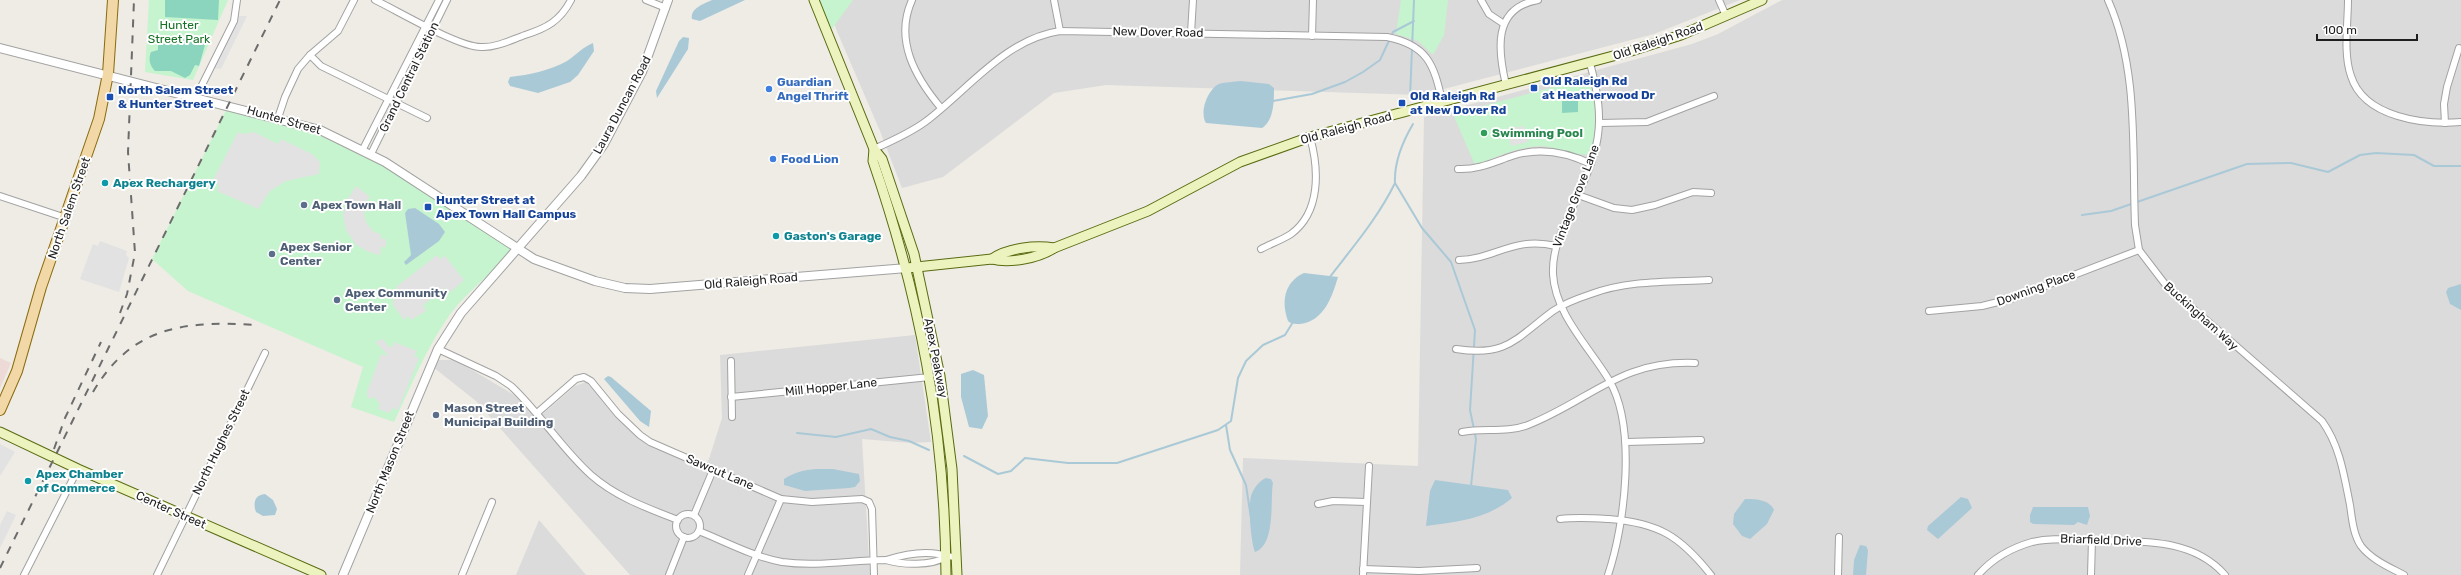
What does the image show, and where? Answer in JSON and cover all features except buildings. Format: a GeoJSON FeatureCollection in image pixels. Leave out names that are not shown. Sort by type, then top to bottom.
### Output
{"type":"FeatureCollection","features":[{"type":"Feature","properties":{"kind":"main road","name":"North Salem Street"},"geometry":{"type":"LineString","coordinates":[[1,406],[17,371],[41,287],[66,218],[98,119],[108,74],[113,0]]}},
{"type":"Feature","properties":{"kind":"main road","name":"Apex Peakway"},"geometry":{"type":"LineString","coordinates":[[814,0],[874,149],[882,159],[918,267],[946,412],[953,484],[957,575]]}},
{"type":"Feature","properties":{"kind":"main road","name":"Old Raleigh Road"},"geometry":{"type":"LineString","coordinates":[[907,268],[992,259],[1001,252],[1044,246],[1054,248],[1148,211],[1240,162],[1310,137],[1590,63],[1681,35],[1762,0]]}},
{"type":"Feature","properties":{"kind":"main road","name":"Apex Peakway"},"geometry":{"type":"LineString","coordinates":[[874,149],[873,161],[907,268],[919,316],[930,377],[943,486],[946,575]]}},
{"type":"Feature","properties":{"kind":"main road","name":"Center Street"},"geometry":{"type":"LineString","coordinates":[[0,432],[78,469],[321,575]]}},
{"type":"Feature","properties":{"kind":"street"},"geometry":{"type":"LineString","coordinates":[[196,97],[234,21],[237,0]]}},
{"type":"Feature","properties":{"kind":"street"},"geometry":{"type":"LineString","coordinates":[[278,118],[290,86],[310,54],[338,31],[354,0]]}},
{"type":"Feature","properties":{"kind":"street"},"geometry":{"type":"LineString","coordinates":[[375,0],[429,27],[472,46],[490,47],[549,26],[560,17],[571,0]]}},
{"type":"Feature","properties":{"kind":"street","name":"Grand Central Station"},"geometry":{"type":"LineString","coordinates":[[371,154],[397,104],[439,0]]}},
{"type":"Feature","properties":{"kind":"street","name":"Grand Central Station"},"geometry":{"type":"LineString","coordinates":[[363,149],[429,27],[447,0]]}},
{"type":"Feature","properties":{"kind":"street"},"geometry":{"type":"LineString","coordinates":[[646,0],[667,4]]}},
{"type":"Feature","properties":{"kind":"street"},"geometry":{"type":"LineString","coordinates":[[912,0],[907,12],[906,29],[910,63],[920,81],[941,108]]}},
{"type":"Feature","properties":{"kind":"street"},"geometry":{"type":"LineString","coordinates":[[1054,0],[1060,31]]}},
{"type":"Feature","properties":{"kind":"street"},"geometry":{"type":"LineString","coordinates":[[1191,33],[1193,0]]}},
{"type":"Feature","properties":{"kind":"street"},"geometry":{"type":"LineString","coordinates":[[1312,36],[1313,0]]}},
{"type":"Feature","properties":{"kind":"street"},"geometry":{"type":"LineString","coordinates":[[1481,0],[1490,14],[1504,24]]}},
{"type":"Feature","properties":{"kind":"street"},"geometry":{"type":"LineString","coordinates":[[1506,85],[1498,47],[1504,24],[1522,6],[1538,0]]}},
{"type":"Feature","properties":{"kind":"street"},"geometry":{"type":"LineString","coordinates":[[1719,0],[1726,16]]}},
{"type":"Feature","properties":{"kind":"street","name":"Buckingham Way"},"geometry":{"type":"LineString","coordinates":[[2108,0],[2120,31],[2128,73],[2136,225],[2139,250],[2156,275],[2180,299],[2322,421],[2337,446],[2343,468],[2354,527],[2361,545],[2378,560],[2404,575]]}},
{"type":"Feature","properties":{"kind":"street"},"geometry":{"type":"LineString","coordinates":[[2348,0],[2349,67],[2353,82],[2359,93],[2375,106],[2396,114],[2429,123],[2461,122]]}},
{"type":"Feature","properties":{"kind":"street","name":"Laura Duncan Road"},"geometry":{"type":"LineString","coordinates":[[438,349],[461,313],[581,176],[604,144],[642,72],[667,4]]}},
{"type":"Feature","properties":{"kind":"street","name":"New Dover Road"},"geometry":{"type":"LineString","coordinates":[[874,149],[910,132],[1007,53],[1031,38],[1060,31],[1387,37],[1408,42],[1424,53],[1430,60],[1442,101]]}},
{"type":"Feature","properties":{"kind":"street","name":"Hunter Street"},"geometry":{"type":"LineString","coordinates":[[0,48],[108,74],[320,130],[363,149],[517,249]]}},
{"type":"Feature","properties":{"kind":"street"},"geometry":{"type":"LineString","coordinates":[[2445,123],[2444,104],[2447,87],[2459,48]]}},
{"type":"Feature","properties":{"kind":"street"},"geometry":{"type":"LineString","coordinates":[[310,54],[321,66],[427,118]]}},
{"type":"Feature","properties":{"kind":"street","name":"Vintage Grove Lane"},"geometry":{"type":"LineString","coordinates":[[1590,63],[1598,96],[1600,123],[1590,164],[1556,246],[1553,274],[1562,307],[1610,381],[1623,416],[1626,442],[1620,520],[1608,575]]}},
{"type":"Feature","properties":{"kind":"street"},"geometry":{"type":"LineString","coordinates":[[1600,123],[1647,122],[1714,96]]}},
{"type":"Feature","properties":{"kind":"street"},"geometry":{"type":"LineString","coordinates":[[1260,249],[1290,235],[1303,223],[1311,208],[1316,161],[1310,137]]}},
{"type":"Feature","properties":{"kind":"street"},"geometry":{"type":"LineString","coordinates":[[1458,169],[1472,170],[1514,155],[1542,151],[1566,154],[1590,164]]}},
{"type":"Feature","properties":{"kind":"street"},"geometry":{"type":"LineString","coordinates":[[1578,195],[1609,207],[1632,210],[1654,205],[1693,192],[1711,194]]}},
{"type":"Feature","properties":{"kind":"street"},"geometry":{"type":"LineString","coordinates":[[0,196],[66,218]]}},
{"type":"Feature","properties":{"kind":"street"},"geometry":{"type":"LineString","coordinates":[[1459,260],[1474,260],[1505,247],[1521,244],[1539,243],[1556,246]]}},
{"type":"Feature","properties":{"kind":"street","name":"Old Raleigh Road"},"geometry":{"type":"LineString","coordinates":[[517,249],[534,259],[569,273],[624,288],[644,289],[907,268]]}},
{"type":"Feature","properties":{"kind":"street","name":"Downing Place"},"geometry":{"type":"LineString","coordinates":[[1929,311],[1982,306],[2009,300],[2139,250]]}},
{"type":"Feature","properties":{"kind":"street"},"geometry":{"type":"LineString","coordinates":[[1456,349],[1478,352],[1504,347],[1562,307],[1580,298],[1616,287],[1709,280]]}},
{"type":"Feature","properties":{"kind":"street"},"geometry":{"type":"LineString","coordinates":[[438,349],[496,376],[520,395],[584,468],[605,485],[630,500],[678,520]]}},
{"type":"Feature","properties":{"kind":"street","name":"North Mason Street"},"geometry":{"type":"LineString","coordinates":[[343,575],[438,349]]}},
{"type":"Feature","properties":{"kind":"street","name":"North Hughes Street"},"geometry":{"type":"LineString","coordinates":[[157,575],[265,352]]}},
{"type":"Feature","properties":{"kind":"street"},"geometry":{"type":"LineString","coordinates":[[731,361],[732,418]]}},
{"type":"Feature","properties":{"kind":"street"},"geometry":{"type":"LineString","coordinates":[[1462,432],[1509,430],[1528,425],[1610,381],[1634,371],[1653,366],[1695,363]]}},
{"type":"Feature","properties":{"kind":"street","name":"Mill Hopper Lane"},"geometry":{"type":"LineString","coordinates":[[731,397],[930,377]]}},
{"type":"Feature","properties":{"kind":"street","name":"Sawcut Lane"},"geometry":{"type":"LineString","coordinates":[[537,413],[576,379],[588,379],[640,436],[713,470],[781,499],[803,502],[862,499],[872,506],[874,575]]}},
{"type":"Feature","properties":{"kind":"street"},"geometry":{"type":"LineString","coordinates":[[1626,442],[1701,440]]}},
{"type":"Feature","properties":{"kind":"street"},"geometry":{"type":"LineString","coordinates":[[1369,466],[1363,572],[1477,568]]}},
{"type":"Feature","properties":{"kind":"street"},"geometry":{"type":"LineString","coordinates":[[26,574],[78,469]]}},
{"type":"Feature","properties":{"kind":"street"},"geometry":{"type":"LineString","coordinates":[[694,515],[713,470]]}},
{"type":"Feature","properties":{"kind":"street"},"geometry":{"type":"LineString","coordinates":[[748,575],[781,499]]}},
{"type":"Feature","properties":{"kind":"street"},"geometry":{"type":"LineString","coordinates":[[1318,504],[1333,501],[1367,502]]}},
{"type":"Feature","properties":{"kind":"street"},"geometry":{"type":"LineString","coordinates":[[462,575],[492,502]]}},
{"type":"Feature","properties":{"kind":"street"},"geometry":{"type":"LineString","coordinates":[[678,520],[687,514],[694,515],[700,524],[699,531],[695,536],[684,537]]}},
{"type":"Feature","properties":{"kind":"street"},"geometry":{"type":"LineString","coordinates":[[1560,519],[1576,517],[1620,520],[1647,524],[1668,533],[1687,548],[1711,575]]}},
{"type":"Feature","properties":{"kind":"street"},"geometry":{"type":"LineString","coordinates":[[678,520],[677,530],[684,537]]}},
{"type":"Feature","properties":{"kind":"street"},"geometry":{"type":"LineString","coordinates":[[699,531],[756,554],[776,560],[796,563],[874,560],[886,560],[898,563],[938,562],[946,557],[956,557]]}},
{"type":"Feature","properties":{"kind":"street"},"geometry":{"type":"LineString","coordinates":[[669,575],[684,537]]}},
{"type":"Feature","properties":{"kind":"street"},"geometry":{"type":"LineString","coordinates":[[1838,575],[1839,537]]}},
{"type":"Feature","properties":{"kind":"street","name":"Briarfield Drive"},"geometry":{"type":"LineString","coordinates":[[1978,575],[2000,556],[2029,543],[2053,539],[2148,542],[2178,547],[2211,561],[2224,575]]}},
{"type":"Feature","properties":{"kind":"street"},"geometry":{"type":"LineString","coordinates":[[2091,575],[2092,540]]}},
{"type":"Feature","properties":{"kind":"shaded area"},"geometry":{"type":"Polygon","coordinates":[[[827,0],[1740,0],[1654,34],[1421,95],[1106,85],[1054,93],[943,177],[902,188],[880,131],[836,29],[827,0]]]}},
{"type":"Feature","properties":{"kind":"shaded area"},"geometry":{"type":"Polygon","coordinates":[[[1782,0],[2461,0],[2461,575],[1240,575],[1243,458],[1418,466],[1424,117],[1692,44],[1718,34],[1782,0]]]}},
{"type":"Feature","properties":{"kind":"shaded area"},"geometry":{"type":"Polygon","coordinates":[[[235,16],[247,16],[221,69],[210,68],[235,16]]]}},
{"type":"Feature","properties":{"kind":"shaded area"},"geometry":{"type":"Polygon","coordinates":[[[1524,126],[1528,142],[1511,146],[1506,129],[1524,126]]]}},
{"type":"Feature","properties":{"kind":"shaded area"},"geometry":{"type":"Polygon","coordinates":[[[238,132],[244,134],[254,132],[278,144],[281,139],[312,154],[320,162],[319,174],[286,181],[270,191],[258,209],[217,191],[219,186],[213,180],[238,132]]]}},
{"type":"Feature","properties":{"kind":"shaded area"},"geometry":{"type":"Polygon","coordinates":[[[356,186],[370,197],[362,205],[366,207],[364,215],[367,224],[374,232],[381,234],[381,239],[386,239],[386,247],[381,247],[380,255],[369,252],[356,245],[346,230],[343,214],[348,199],[356,186]]]}},
{"type":"Feature","properties":{"kind":"shaded area"},"geometry":{"type":"Polygon","coordinates":[[[100,241],[127,251],[126,255],[129,258],[119,292],[80,279],[93,244],[98,246],[100,241]]]}},
{"type":"Feature","properties":{"kind":"shaded area"},"geometry":{"type":"Polygon","coordinates":[[[437,255],[440,259],[445,256],[464,280],[451,292],[446,288],[423,305],[426,311],[411,320],[408,316],[404,320],[393,305],[394,295],[400,292],[396,287],[437,255]]]}},
{"type":"Feature","properties":{"kind":"shaded area"},"geometry":{"type":"Polygon","coordinates":[[[915,335],[931,442],[911,443],[862,439],[870,575],[630,575],[476,401],[433,367],[438,360],[452,360],[467,367],[514,395],[538,418],[575,386],[586,382],[647,445],[704,469],[709,459],[722,418],[720,355],[915,335]]]}},
{"type":"Feature","properties":{"kind":"shaded area"},"geometry":{"type":"Polygon","coordinates":[[[383,339],[388,346],[393,347],[394,342],[417,351],[414,356],[419,358],[398,410],[392,408],[390,413],[378,409],[380,404],[374,397],[368,399],[367,392],[381,354],[386,356],[387,354],[375,342],[383,339]]]}},
{"type":"Feature","properties":{"kind":"shaded area"},"geometry":{"type":"Polygon","coordinates":[[[0,358],[11,363],[0,388],[0,358]]]}},
{"type":"Feature","properties":{"kind":"shaded area"},"geometry":{"type":"Polygon","coordinates":[[[0,444],[15,452],[0,476],[0,444]]]}},
{"type":"Feature","properties":{"kind":"shaded area"},"geometry":{"type":"Polygon","coordinates":[[[7,511],[16,515],[0,548],[0,525],[7,511]]]}},
{"type":"Feature","properties":{"kind":"shaded area"},"geometry":{"type":"Polygon","coordinates":[[[539,520],[586,575],[516,575],[539,520]]]}},
{"type":"Feature","properties":{"kind":"green space","name":"Hunter Street Park"},"geometry":{"type":"Polygon","coordinates":[[[149,0],[228,0],[193,80],[145,72],[149,0]]]}},
{"type":"Feature","properties":{"kind":"green space"},"geometry":{"type":"Polygon","coordinates":[[[165,0],[219,0],[218,20],[165,17],[165,0]]]}},
{"type":"Feature","properties":{"kind":"green space"},"geometry":{"type":"Polygon","coordinates":[[[816,0],[853,0],[829,33],[816,0]]]}},
{"type":"Feature","properties":{"kind":"green space"},"geometry":{"type":"Polygon","coordinates":[[[1401,0],[1448,0],[1444,35],[1433,55],[1418,41],[1396,34],[1401,0]]]}},
{"type":"Feature","properties":{"kind":"green space"},"geometry":{"type":"Polygon","coordinates":[[[158,38],[201,39],[205,45],[199,66],[195,65],[190,75],[185,78],[171,71],[155,71],[151,65],[150,57],[151,52],[158,50],[158,38]]]}},
{"type":"Feature","properties":{"kind":"green space"},"geometry":{"type":"Polygon","coordinates":[[[1587,78],[1591,85],[1595,105],[1594,138],[1588,154],[1583,155],[1546,146],[1540,146],[1523,148],[1475,165],[1453,114],[1587,78]]]}},
{"type":"Feature","properties":{"kind":"green space"},"geometry":{"type":"Polygon","coordinates":[[[1562,101],[1578,101],[1578,112],[1562,113],[1562,101]]]}},
{"type":"Feature","properties":{"kind":"green space"},"geometry":{"type":"Polygon","coordinates":[[[228,106],[301,128],[372,157],[517,249],[474,288],[451,313],[427,352],[394,422],[351,407],[363,367],[188,291],[152,259],[228,106]]]}},
{"type":"Feature","properties":{"kind":"water"},"geometry":{"type":"Polygon","coordinates":[[[712,0],[745,0],[700,21],[692,19],[695,9],[712,0]]]}},
{"type":"Feature","properties":{"kind":"water"},"geometry":{"type":"Polygon","coordinates":[[[683,37],[689,38],[688,49],[657,98],[656,91],[679,41],[683,37]]]}},
{"type":"Feature","properties":{"kind":"water"},"geometry":{"type":"Polygon","coordinates":[[[593,43],[594,51],[578,75],[570,82],[538,93],[510,86],[508,82],[510,77],[540,72],[561,64],[593,43]]]}},
{"type":"Feature","properties":{"kind":"water"},"geometry":{"type":"Polygon","coordinates":[[[1241,81],[1269,84],[1274,88],[1271,116],[1266,125],[1262,128],[1206,123],[1204,118],[1204,107],[1211,91],[1219,84],[1241,81]]]}},
{"type":"Feature","properties":{"kind":"water"},"geometry":{"type":"Polygon","coordinates":[[[415,208],[439,224],[445,232],[439,241],[406,265],[404,262],[411,255],[405,213],[408,209],[415,208]]]}},
{"type":"Feature","properties":{"kind":"water"},"geometry":{"type":"Polygon","coordinates":[[[1304,273],[1338,277],[1330,300],[1321,313],[1308,322],[1293,324],[1288,321],[1286,314],[1286,293],[1292,282],[1304,273]]]}},
{"type":"Feature","properties":{"kind":"water"},"geometry":{"type":"Polygon","coordinates":[[[2461,284],[2461,310],[2450,304],[2446,292],[2448,288],[2461,284]]]}},
{"type":"Feature","properties":{"kind":"water"},"geometry":{"type":"Polygon","coordinates":[[[973,370],[984,375],[988,416],[982,429],[969,427],[961,397],[961,374],[973,370]]]}},
{"type":"Feature","properties":{"kind":"water"},"geometry":{"type":"Polygon","coordinates":[[[608,376],[651,411],[649,427],[640,421],[604,379],[608,376]]]}},
{"type":"Feature","properties":{"kind":"water"},"geometry":{"type":"Polygon","coordinates":[[[816,469],[833,469],[859,474],[860,481],[855,487],[805,491],[784,485],[784,479],[792,475],[816,469]]]}},
{"type":"Feature","properties":{"kind":"water"},"geometry":{"type":"Polygon","coordinates":[[[1266,478],[1271,479],[1273,483],[1271,521],[1266,541],[1262,548],[1255,552],[1250,524],[1250,501],[1255,488],[1266,478]]]}},
{"type":"Feature","properties":{"kind":"water"},"geometry":{"type":"Polygon","coordinates":[[[1435,480],[1508,490],[1512,498],[1492,511],[1482,515],[1460,521],[1426,526],[1430,491],[1435,480]]]}},
{"type":"Feature","properties":{"kind":"water"},"geometry":{"type":"Polygon","coordinates":[[[265,494],[273,500],[277,509],[275,515],[263,516],[256,512],[255,500],[259,496],[265,494]]]}},
{"type":"Feature","properties":{"kind":"water"},"geometry":{"type":"Polygon","coordinates":[[[1961,497],[1968,499],[1972,508],[1938,539],[1927,530],[1928,526],[1961,497]]]}},
{"type":"Feature","properties":{"kind":"water"},"geometry":{"type":"Polygon","coordinates":[[[1745,499],[1765,502],[1772,506],[1774,510],[1767,524],[1750,539],[1742,536],[1733,524],[1734,514],[1745,499]]]}},
{"type":"Feature","properties":{"kind":"water"},"geometry":{"type":"Polygon","coordinates":[[[2033,507],[2088,507],[2090,516],[2087,525],[2078,522],[2074,525],[2033,524],[2030,522],[2030,515],[2033,507]]]}},
{"type":"Feature","properties":{"kind":"water"},"geometry":{"type":"Polygon","coordinates":[[[1860,545],[1866,546],[1868,550],[1866,575],[1853,575],[1854,560],[1860,545]]]}},
{"type":"Feature","properties":{"kind":"waterway"},"geometry":{"type":"LineString","coordinates":[[1410,97],[1414,0]]}},
{"type":"Feature","properties":{"kind":"waterway"},"geometry":{"type":"LineString","coordinates":[[1273,101],[1312,94],[1345,82],[1363,72],[1380,60],[1393,32],[1414,21]]}},
{"type":"Feature","properties":{"kind":"waterway"},"geometry":{"type":"LineString","coordinates":[[1413,124],[1400,152],[1396,168],[1395,183],[1422,228],[1451,262],[1475,330],[1470,410],[1476,439],[1471,486]]}},
{"type":"Feature","properties":{"kind":"waterway"},"geometry":{"type":"LineString","coordinates":[[2082,215],[2111,211],[2247,164],[2291,163],[2328,172],[2360,155],[2376,153],[2414,155],[2434,166],[2461,166]]}},
{"type":"Feature","properties":{"kind":"waterway"},"geometry":{"type":"LineString","coordinates":[[1329,278],[1373,221],[1395,183]]}},
{"type":"Feature","properties":{"kind":"waterway"},"geometry":{"type":"LineString","coordinates":[[964,456],[998,474],[1011,471],[1025,458],[1068,463],[1117,463],[1218,430],[1231,421],[1238,378],[1246,361],[1263,345],[1285,335],[1293,322]]}},
{"type":"Feature","properties":{"kind":"waterway"},"geometry":{"type":"LineString","coordinates":[[1226,425],[1230,450],[1246,485],[1252,525]]}},
{"type":"Feature","properties":{"kind":"waterway"},"geometry":{"type":"LineString","coordinates":[[797,433],[836,437],[871,429],[890,437],[909,441],[929,450]]}},
{"type":"Feature","properties":{"kind":"railway"},"geometry":{"type":"LineString","coordinates":[[120,313],[127,294],[135,253],[128,152],[134,0]]}},
{"type":"Feature","properties":{"kind":"railway"},"geometry":{"type":"LineString","coordinates":[[0,568],[280,0]]}},
{"type":"Feature","properties":{"kind":"railway"},"geometry":{"type":"LineString","coordinates":[[93,392],[109,369],[126,352],[144,340],[164,332],[185,327],[208,324],[258,325]]}},
{"type":"Feature","properties":{"kind":"railway"},"geometry":{"type":"LineString","coordinates":[[54,449],[65,418],[101,342]]}},
{"type":"Feature","properties":{"kind":"place","name":"Old Raleigh Rd at Heatherwood Dr"},"geometry":{"type":"Point","coordinates":[1534,88]}},
{"type":"Feature","properties":{"kind":"place","name":"Guardian Angel Thrift"},"geometry":{"type":"Point","coordinates":[769,89]}},
{"type":"Feature","properties":{"kind":"place","name":"North Salem Street & Hunter Street"},"geometry":{"type":"Point","coordinates":[110,97]}},
{"type":"Feature","properties":{"kind":"place","name":"Old Raleigh Rd at New Dover Rd"},"geometry":{"type":"Point","coordinates":[1402,103]}},
{"type":"Feature","properties":{"kind":"place","name":"Swimming Pool"},"geometry":{"type":"Point","coordinates":[1484,133]}},
{"type":"Feature","properties":{"kind":"place","name":"Food Lion"},"geometry":{"type":"Point","coordinates":[773,159]}},
{"type":"Feature","properties":{"kind":"place","name":"Apex Rechargery"},"geometry":{"type":"Point","coordinates":[105,183]}},
{"type":"Feature","properties":{"kind":"place","name":"Apex Town Hall"},"geometry":{"type":"Point","coordinates":[304,205]}},
{"type":"Feature","properties":{"kind":"place","name":"Hunter Street at Apex Town Hall Campus"},"geometry":{"type":"Point","coordinates":[428,207]}},
{"type":"Feature","properties":{"kind":"place","name":"Gaston's Garage"},"geometry":{"type":"Point","coordinates":[776,236]}},
{"type":"Feature","properties":{"kind":"place","name":"Apex Senior Center"},"geometry":{"type":"Point","coordinates":[272,254]}},
{"type":"Feature","properties":{"kind":"place","name":"Apex Community Center"},"geometry":{"type":"Point","coordinates":[337,300]}},
{"type":"Feature","properties":{"kind":"place","name":"Mason Street Municipal Building"},"geometry":{"type":"Point","coordinates":[436,415]}},
{"type":"Feature","properties":{"kind":"place","name":"Apex Chamber of Commerce"},"geometry":{"type":"Point","coordinates":[28,481]}}]}
